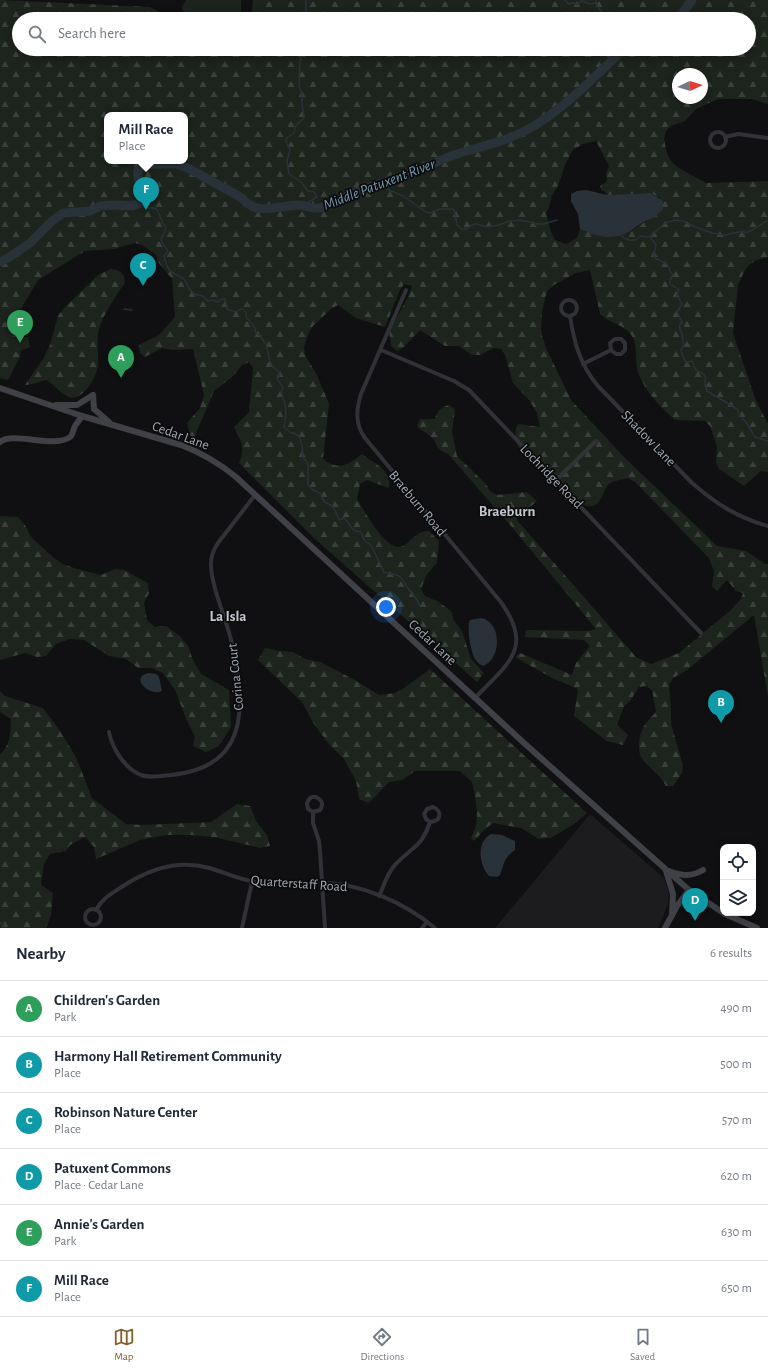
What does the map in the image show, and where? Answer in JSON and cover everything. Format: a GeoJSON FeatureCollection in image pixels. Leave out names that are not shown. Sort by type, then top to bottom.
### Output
{"type":"FeatureCollection","features":[{"type":"Feature","properties":{"kind":"main road","name":"Cedar Lane"},"geometry":{"type":"LineString","coordinates":[[0,388],[26,398]]}},
{"type":"Feature","properties":{"kind":"main road","name":"Cedar Lane"},"geometry":{"type":"LineString","coordinates":[[0,392],[26,398],[181,445],[205,455],[225,468],[475,698],[689,890],[725,914],[757,928]]}},
{"type":"Feature","properties":{"kind":"main road"},"geometry":{"type":"LineString","coordinates":[[49,405],[77,405],[93,396],[92,404],[94,409],[113,425]]}},
{"type":"Feature","properties":{"kind":"main road"},"geometry":{"type":"LineString","coordinates":[[0,442],[2,439],[10,438],[37,441],[66,440],[72,435],[75,426],[82,416]]}},
{"type":"Feature","properties":{"kind":"main road"},"geometry":{"type":"LineString","coordinates":[[666,869],[685,876],[693,875],[703,870]]}},
{"type":"Feature","properties":{"kind":"main road"},"geometry":{"type":"LineString","coordinates":[[666,869],[673,894],[672,914]]}},
{"type":"Feature","properties":{"kind":"main road"},"geometry":{"type":"LineString","coordinates":[[665,928],[672,914],[689,890]]}},
{"type":"Feature","properties":{"kind":"street"},"geometry":{"type":"LineString","coordinates":[[725,137],[738,134],[768,138]]}},
{"type":"Feature","properties":{"kind":"street","name":"Braeburn Road"},"geometry":{"type":"LineString","coordinates":[[406,290],[361,394],[357,407],[358,423],[362,434],[511,616],[515,627],[517,643],[510,660],[475,698]]}},
{"type":"Feature","properties":{"kind":"street","name":"Shadow Lane"},"geometry":{"type":"LineString","coordinates":[[570,316],[576,346],[584,364],[598,386],[692,483],[709,498],[730,512],[768,526]]}},
{"type":"Feature","properties":{"kind":"street","name":"Lochridge Road"},"geometry":{"type":"LineString","coordinates":[[381,350],[454,381],[469,390],[701,633]]}},
{"type":"Feature","properties":{"kind":"street"},"geometry":{"type":"LineString","coordinates":[[584,364],[611,350]]}},
{"type":"Feature","properties":{"kind":"street"},"geometry":{"type":"LineString","coordinates":[[556,480],[596,441]]}},
{"type":"Feature","properties":{"kind":"street","name":"Corina Court"},"geometry":{"type":"LineString","coordinates":[[109,732],[112,744],[123,760],[132,770],[146,776],[164,776],[195,771],[213,762],[229,745],[238,723],[239,698],[233,649],[213,578],[211,563],[213,552],[218,543],[255,495]]}},
{"type":"Feature","properties":{"kind":"street"},"geometry":{"type":"LineString","coordinates":[[313,812],[313,823],[319,841],[324,928]]}},
{"type":"Feature","properties":{"kind":"street"},"geometry":{"type":"LineString","coordinates":[[379,896],[393,866],[421,842],[426,834],[430,822]]}},
{"type":"Feature","properties":{"kind":"street","name":"Quarterstaff Road"},"geometry":{"type":"LineString","coordinates":[[96,910],[102,900],[139,876],[154,870],[183,864],[199,866],[252,882],[281,884],[322,883],[349,886],[379,896],[412,911],[435,928]]}},
{"type":"Feature","properties":{"kind":"street"},"geometry":{"type":"LineString","coordinates":[[242,928],[252,882]]}},
{"type":"Feature","properties":{"kind":"street","name":"Quarterstaff Road"},"geometry":{"type":"LineString","coordinates":[[88,910],[96,910],[101,915],[100,922],[96,925],[90,925],[86,921],[85,915],[88,910]]}},
{"type":"Feature","properties":{"kind":"street"},"geometry":{"type":"LineString","coordinates":[[422,928],[428,922]]}},
{"type":"Feature","properties":{"kind":"shaded area"},"geometry":{"type":"Polygon","coordinates":[[[586,190],[607,195],[651,193],[663,201],[663,209],[656,215],[623,235],[611,237],[592,234],[580,229],[578,214],[571,201],[571,194],[577,191],[586,190]]]}},
{"type":"Feature","properties":{"kind":"shaded area"},"geometry":{"type":"Polygon","coordinates":[[[481,618],[488,621],[493,626],[497,641],[494,656],[483,666],[477,662],[473,656],[469,628],[470,620],[481,618]]]}},
{"type":"Feature","properties":{"kind":"shaded area"},"geometry":{"type":"Polygon","coordinates":[[[148,673],[156,674],[159,677],[162,691],[152,691],[143,686],[140,679],[143,675],[148,673]]]}},
{"type":"Feature","properties":{"kind":"shaded area"},"geometry":{"type":"Polygon","coordinates":[[[590,814],[664,878],[669,893],[668,904],[658,928],[495,928],[590,814]]]}},
{"type":"Feature","properties":{"kind":"shaded area"},"geometry":{"type":"Polygon","coordinates":[[[491,834],[502,835],[515,841],[515,850],[506,858],[500,875],[497,877],[489,876],[481,860],[481,848],[483,842],[491,834]]]}},
{"type":"Feature","properties":{"kind":"green space"},"geometry":{"type":"Polygon","coordinates":[[[0,0],[150,7],[159,12],[12,12],[12,56],[756,56],[756,12],[252,12],[253,0],[768,0],[768,104],[752,99],[718,99],[708,104],[708,68],[672,68],[672,104],[707,104],[696,109],[685,121],[671,126],[666,131],[664,139],[667,154],[671,161],[677,167],[706,183],[768,181],[768,257],[750,264],[745,270],[738,285],[733,333],[756,401],[768,424],[768,472],[761,471],[744,486],[719,469],[716,462],[717,447],[710,426],[705,421],[675,420],[657,402],[645,387],[638,374],[635,344],[632,336],[625,329],[600,314],[590,270],[576,273],[548,290],[542,313],[542,336],[547,350],[571,400],[624,457],[717,546],[746,551],[765,564],[768,564],[768,697],[754,615],[687,670],[673,678],[669,685],[671,724],[683,765],[682,773],[673,786],[666,786],[661,778],[644,761],[639,752],[640,735],[646,723],[656,712],[652,690],[646,686],[639,687],[630,701],[624,706],[617,725],[628,735],[623,745],[607,741],[574,716],[578,689],[552,678],[515,657],[520,653],[572,675],[576,663],[590,646],[584,640],[525,637],[526,630],[588,631],[596,629],[511,526],[448,454],[443,452],[438,447],[429,434],[417,426],[420,419],[435,419],[440,410],[449,405],[455,409],[452,432],[457,456],[486,484],[490,491],[497,495],[527,492],[537,501],[516,519],[636,657],[651,664],[679,653],[731,610],[741,599],[743,593],[736,591],[727,580],[717,591],[712,586],[714,571],[709,558],[635,482],[628,478],[612,482],[608,485],[601,499],[596,505],[584,505],[575,498],[557,478],[532,462],[522,452],[518,446],[515,433],[518,424],[540,427],[537,413],[529,400],[513,383],[505,355],[501,349],[494,348],[480,355],[472,355],[459,346],[445,346],[420,330],[404,347],[397,351],[391,346],[389,331],[407,299],[412,286],[404,284],[400,290],[385,327],[356,318],[338,305],[331,309],[313,326],[309,332],[304,347],[305,355],[317,375],[329,404],[323,459],[328,463],[338,466],[347,464],[362,454],[382,468],[388,476],[389,488],[367,480],[360,484],[357,499],[371,522],[384,539],[391,545],[398,547],[405,545],[416,535],[425,531],[429,531],[439,541],[437,563],[427,574],[421,589],[425,596],[439,602],[452,612],[453,619],[462,631],[471,659],[484,673],[477,682],[315,539],[239,463],[242,453],[242,445],[234,427],[249,412],[253,368],[249,362],[242,365],[232,377],[214,391],[194,438],[190,435],[187,423],[200,408],[204,395],[193,349],[172,350],[162,348],[145,357],[140,353],[139,345],[159,335],[175,317],[172,279],[158,262],[156,255],[142,245],[135,243],[114,249],[85,251],[38,280],[18,314],[17,330],[19,337],[11,339],[17,352],[21,351],[20,357],[8,380],[0,378],[0,0]],[[596,141],[583,144],[573,150],[565,165],[558,186],[552,195],[546,213],[551,232],[555,240],[566,244],[577,238],[580,229],[587,232],[612,237],[628,233],[660,212],[660,198],[651,193],[607,195],[601,190],[600,186],[607,181],[606,174],[609,166],[596,141]]]}},
{"type":"Feature","properties":{"kind":"green space"},"geometry":{"type":"Polygon","coordinates":[[[186,0],[241,0],[241,12],[186,12],[183,11],[182,7],[186,0]]]}},
{"type":"Feature","properties":{"kind":"green space"},"geometry":{"type":"Polygon","coordinates":[[[111,269],[117,270],[121,273],[124,277],[125,283],[110,305],[101,323],[98,338],[97,371],[88,388],[79,396],[74,398],[63,394],[47,380],[25,385],[43,359],[50,345],[58,316],[63,309],[98,275],[111,269]]]}},
{"type":"Feature","properties":{"kind":"green space"},"geometry":{"type":"Polygon","coordinates":[[[28,337],[30,347],[17,352],[10,348],[11,339],[28,337]]]}},
{"type":"Feature","properties":{"kind":"green space"},"geometry":{"type":"Polygon","coordinates":[[[0,516],[18,517],[25,525],[31,537],[54,558],[63,564],[101,575],[115,569],[124,570],[148,583],[149,593],[144,603],[147,620],[155,627],[166,626],[180,636],[188,646],[193,660],[201,674],[229,690],[231,727],[219,746],[206,752],[193,746],[195,736],[187,721],[175,690],[163,673],[152,668],[138,668],[126,659],[109,656],[84,640],[70,639],[56,644],[46,656],[37,657],[25,653],[0,660],[0,516]]]}},
{"type":"Feature","properties":{"kind":"green space"},"geometry":{"type":"Polygon","coordinates":[[[265,648],[293,652],[305,659],[320,662],[355,680],[379,695],[395,693],[430,669],[587,813],[574,824],[551,838],[539,839],[521,828],[493,823],[474,841],[471,838],[476,826],[477,812],[475,795],[472,782],[460,771],[415,771],[402,780],[389,782],[369,803],[359,799],[356,781],[344,759],[328,743],[314,724],[302,702],[258,660],[265,648]]]}},
{"type":"Feature","properties":{"kind":"green space"},"geometry":{"type":"Polygon","coordinates":[[[0,691],[5,696],[43,708],[60,731],[76,757],[92,798],[126,824],[142,825],[211,822],[237,804],[250,806],[256,821],[267,835],[270,846],[260,848],[214,837],[166,835],[140,840],[96,859],[94,847],[85,837],[70,845],[66,851],[50,854],[44,864],[41,885],[53,893],[51,915],[46,928],[0,928],[0,754],[8,742],[11,719],[0,712],[0,691]]]}},
{"type":"Feature","properties":{"kind":"waterway"},"geometry":{"type":"LineString","coordinates":[[306,0],[306,12]]}},
{"type":"Feature","properties":{"kind":"waterway"},"geometry":{"type":"LineString","coordinates":[[565,0],[569,4],[577,4],[582,1],[590,4],[596,3]]}},
{"type":"Feature","properties":{"kind":"waterway"},"geometry":{"type":"LineString","coordinates":[[596,0],[597,6],[602,12]]}},
{"type":"Feature","properties":{"kind":"waterway","name":"Middle Patuxent River"},"geometry":{"type":"LineString","coordinates":[[683,12],[692,0]]}},
{"type":"Feature","properties":{"kind":"waterway"},"geometry":{"type":"LineString","coordinates":[[302,56],[300,62],[299,86],[302,94],[304,117],[296,125],[294,133],[287,138],[286,141],[290,150],[287,161],[289,174],[302,183],[308,191],[314,192],[317,197],[303,205]]}},
{"type":"Feature","properties":{"kind":"waterway","name":"Middle Patuxent River"},"geometry":{"type":"LineString","coordinates":[[176,164],[188,168],[242,198],[254,207],[261,209],[291,205],[311,208],[324,207],[358,191],[404,176],[454,155],[498,142],[525,131],[546,118],[570,100],[617,56]]}},
{"type":"Feature","properties":{"kind":"waterway","name":"Middle Patuxent River"},"geometry":{"type":"LineString","coordinates":[[0,262],[30,243],[51,222],[63,213],[90,211],[100,206],[132,206],[140,203],[142,193],[137,174],[138,170],[142,167],[153,164]]}},
{"type":"Feature","properties":{"kind":"waterway","name":"Middle Patuxent River"},"geometry":{"type":"LineString","coordinates":[[153,164],[176,164]]}},
{"type":"Feature","properties":{"kind":"waterway"},"geometry":{"type":"LineString","coordinates":[[378,185],[403,196],[429,213],[440,209],[453,209],[455,212],[457,225],[462,229],[466,229],[476,224],[487,227],[510,221],[521,220],[544,224],[557,220]]}},
{"type":"Feature","properties":{"kind":"waterway"},"geometry":{"type":"LineString","coordinates":[[140,203],[145,208],[155,208],[166,227],[161,240],[167,249],[164,256],[170,271],[184,279],[194,294],[203,296],[208,301],[213,300],[218,302],[225,299],[227,309],[235,312],[242,309],[246,312],[246,317],[254,326],[256,333],[261,336],[266,345],[271,365],[280,374],[277,379],[283,387],[281,392],[285,403],[286,415],[284,427],[291,433],[299,436],[302,445],[303,457],[308,464],[308,485],[313,490],[320,493],[325,502],[333,506],[339,520],[344,518],[352,529],[361,532],[364,540],[371,545],[384,572],[401,578],[419,602],[420,606]]}},
{"type":"Feature","properties":{"kind":"waterway"},"geometry":{"type":"LineString","coordinates":[[620,234],[629,240],[635,240],[641,236],[650,237],[665,223],[675,220],[683,221],[712,233],[724,235],[753,230],[768,220]]}},
{"type":"Feature","properties":{"kind":"waterway"},"geometry":{"type":"LineString","coordinates":[[650,237],[656,245],[654,254],[655,258],[667,264],[673,275],[670,280],[670,284],[679,290],[677,295],[682,304],[677,312],[682,322],[680,327],[684,345],[681,350],[685,361],[692,361],[696,370],[704,374],[705,387],[707,391],[737,409],[755,437],[768,441]]}},
{"type":"Feature","properties":{"kind":"waterway"},"geometry":{"type":"LineString","coordinates":[[124,309],[132,310]]}},
{"type":"Feature","properties":{"kind":"waterway"},"geometry":{"type":"LineString","coordinates":[[0,922],[5,928]]}},
{"type":"Feature","properties":{"kind":"place","name":"Mill Race"},"geometry":{"type":"Point","coordinates":[146,210]}},
{"type":"Feature","properties":{"kind":"place","name":"Robinson Nature Center"},"geometry":{"type":"Point","coordinates":[143,286]}},
{"type":"Feature","properties":{"kind":"place","name":"Annie's Garden"},"geometry":{"type":"Point","coordinates":[20,343]}},
{"type":"Feature","properties":{"kind":"place","name":"Children's Garden"},"geometry":{"type":"Point","coordinates":[121,378]}},
{"type":"Feature","properties":{"kind":"place","name":"Harmony Hall Retirement Community"},"geometry":{"type":"Point","coordinates":[721,723]}},
{"type":"Feature","properties":{"kind":"place","name":"Patuxent Commons"},"geometry":{"type":"Point","coordinates":[695,921]}},
{"type":"Feature","properties":{"kind":"district","name":"Braeburn"},"geometry":{"type":"Point","coordinates":[507,511]}},
{"type":"Feature","properties":{"kind":"district","name":"La Isla"},"geometry":{"type":"Point","coordinates":[228,616]}}]}
